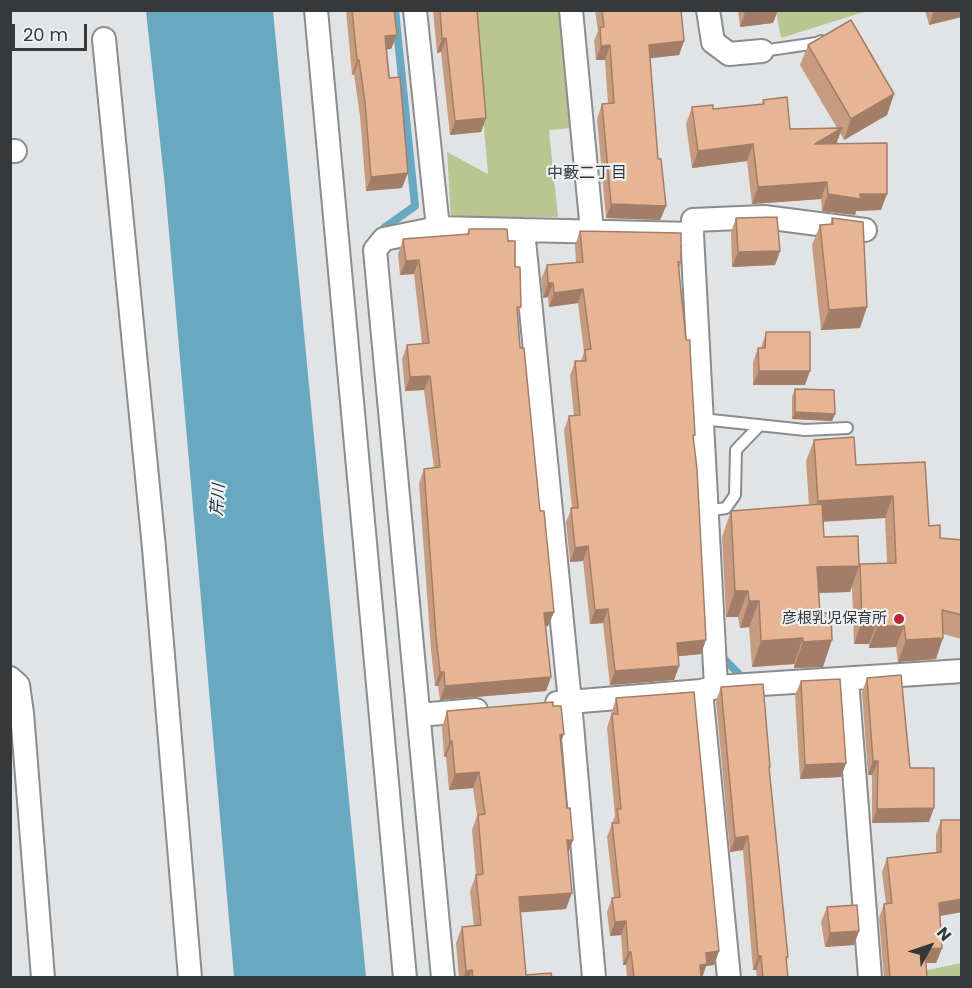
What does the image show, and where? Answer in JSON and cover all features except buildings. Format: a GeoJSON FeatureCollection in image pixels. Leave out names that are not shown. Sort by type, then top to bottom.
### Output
{"type":"FeatureCollection","features":[{"type":"Feature","properties":{"kind":"street"},"geometry":{"type":"LineString","coordinates":[[316,10],[405,978]]}},
{"type":"Feature","properties":{"kind":"street"},"geometry":{"type":"LineString","coordinates":[[415,10],[438,228]]}},
{"type":"Feature","properties":{"kind":"street"},"geometry":{"type":"LineString","coordinates":[[571,10],[592,231]]}},
{"type":"Feature","properties":{"kind":"street"},"geometry":{"type":"LineString","coordinates":[[708,10],[713,42],[729,54],[762,51]]}},
{"type":"Feature","properties":{"kind":"street"},"geometry":{"type":"LineString","coordinates":[[104,39],[153,536],[190,978]]}},
{"type":"Feature","properties":{"kind":"street"},"geometry":{"type":"LineString","coordinates":[[729,978],[708,689],[706,511],[693,220],[764,217],[865,230]]}},
{"type":"Feature","properties":{"kind":"street"},"geometry":{"type":"LineString","coordinates":[[443,978],[375,250],[384,239],[438,228],[692,234]]}},
{"type":"Feature","properties":{"kind":"street"},"geometry":{"type":"LineString","coordinates":[[523,230],[570,702],[589,964]]}},
{"type":"Feature","properties":{"kind":"street"},"geometry":{"type":"LineString","coordinates":[[535,705],[847,679],[939,680],[962,671]]}},
{"type":"Feature","properties":{"kind":"street"},"geometry":{"type":"LineString","coordinates":[[10,678],[18,685],[22,713],[43,978]]}},
{"type":"Feature","properties":{"kind":"street"},"geometry":{"type":"LineString","coordinates":[[847,679],[870,978]]}},
{"type":"Feature","properties":{"kind":"street"},"geometry":{"type":"LineString","coordinates":[[419,715],[500,708]]}},
{"type":"Feature","properties":{"kind":"lane"},"geometry":{"type":"LineString","coordinates":[[762,51],[817,44],[827,38]]}},
{"type":"Feature","properties":{"kind":"lane"},"geometry":{"type":"LineString","coordinates":[[702,419],[805,430],[847,428]]}},
{"type":"Feature","properties":{"kind":"lane"},"geometry":{"type":"LineString","coordinates":[[706,511],[726,508],[735,495],[736,450],[760,425]]}},
{"type":"Feature","properties":{"kind":"green space"},"geometry":{"type":"Polygon","coordinates":[[[870,10],[781,38],[776,11],[870,10]]]}},
{"type":"Feature","properties":{"kind":"green space"},"geometry":{"type":"Polygon","coordinates":[[[474,11],[559,11],[571,128],[549,130],[558,217],[451,217],[447,152],[488,174],[474,11]]]}},
{"type":"Feature","properties":{"kind":"green space"},"geometry":{"type":"Polygon","coordinates":[[[961,963],[961,977],[925,977],[924,971],[961,963]]]}},
{"type":"Feature","properties":{"kind":"water","name":"芹川"},"geometry":{"type":"Polygon","coordinates":[[[146,11],[273,11],[366,977],[234,977],[165,187],[146,11]]]}},
{"type":"Feature","properties":{"kind":"waterway"},"geometry":{"type":"LineString","coordinates":[[384,228],[415,206],[395,10]]}},
{"type":"Feature","properties":{"kind":"waterway"},"geometry":{"type":"LineString","coordinates":[[723,654],[723,658],[738,673]]}},
{"type":"Feature","properties":{"kind":"place","name":"彦根乳児保育所"},"geometry":{"type":"Point","coordinates":[899,619]}},
{"type":"Feature","properties":{"kind":"district","name":"中藪二丁目"},"geometry":{"type":"Point","coordinates":[587,174]}}]}
